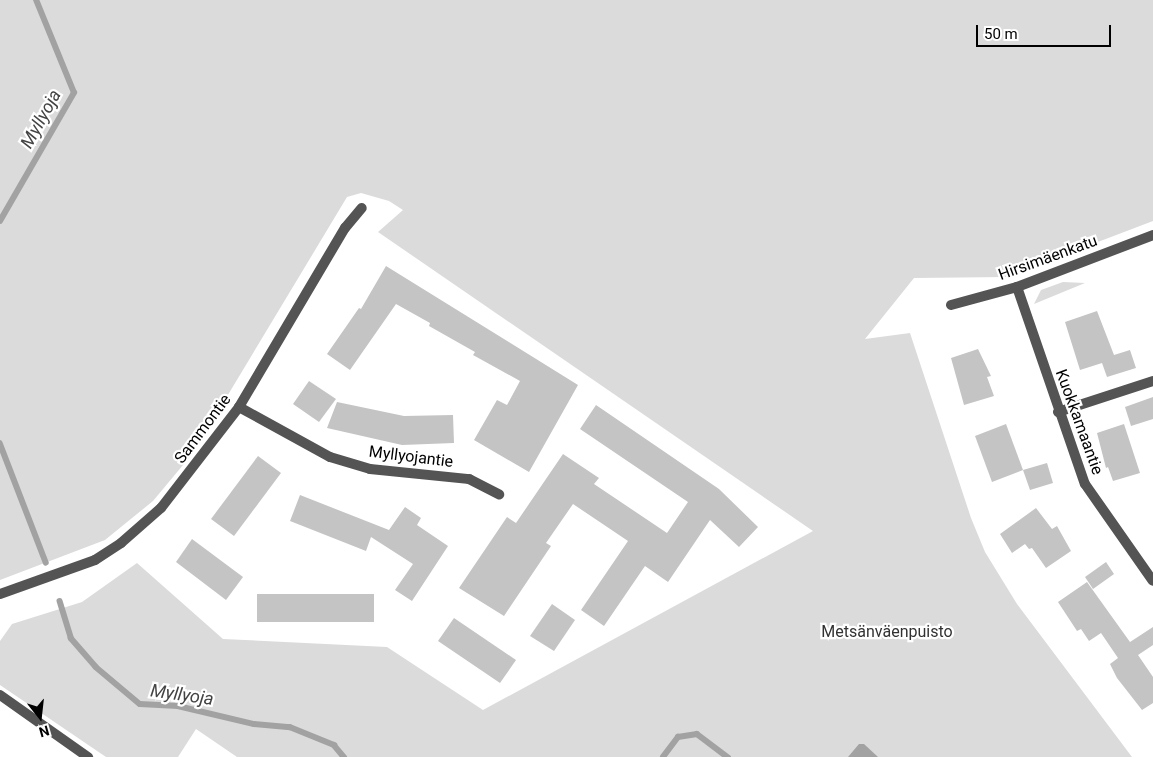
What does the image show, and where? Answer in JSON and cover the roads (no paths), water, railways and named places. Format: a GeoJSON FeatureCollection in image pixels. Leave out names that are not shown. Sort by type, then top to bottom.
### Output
{"type":"FeatureCollection","features":[{"type":"Feature","properties":{"kind":"street","name":"Sammontie"},"geometry":{"type":"LineString","coordinates":[[0,594],[71,571],[121,543],[161,508],[239,407],[345,228],[362,208]]}},
{"type":"Feature","properties":{"kind":"street","name":"Hirsimäenkatu"},"geometry":{"type":"LineString","coordinates":[[951,305],[1016,287],[1153,235]]}},
{"type":"Feature","properties":{"kind":"street","name":"Kuokkamaantie"},"geometry":{"type":"LineString","coordinates":[[1016,287],[1058,412],[1086,484],[1153,581]]}},
{"type":"Feature","properties":{"kind":"street"},"geometry":{"type":"LineString","coordinates":[[1058,412],[1153,381]]}},
{"type":"Feature","properties":{"kind":"street","name":"Myllyojantie"},"geometry":{"type":"LineString","coordinates":[[239,407],[330,457],[370,469],[469,479],[500,494]]}},
{"type":"Feature","properties":{"kind":"street"},"geometry":{"type":"LineString","coordinates":[[0,695],[88,757]]}},
{"type":"Feature","properties":{"kind":"waterway","name":"Myllyoja"},"geometry":{"type":"LineString","coordinates":[[0,221],[74,93],[36,0]]}},
{"type":"Feature","properties":{"kind":"waterway","name":"Myllyoja"},"geometry":{"type":"LineString","coordinates":[[0,443],[46,562]]}},
{"type":"Feature","properties":{"kind":"waterway","name":"Myllyoja"},"geometry":{"type":"LineString","coordinates":[[60,601],[71,638],[96,667],[140,704],[178,706],[254,724],[290,727],[334,745],[344,757]]}},
{"type":"Feature","properties":{"kind":"waterway","name":"Myllyoja"},"geometry":{"type":"LineString","coordinates":[[663,757],[678,737],[697,734],[728,757]]}},
{"type":"Feature","properties":{"kind":"park label","name":"Metsänväenpuisto"},"geometry":{"type":"Point","coordinates":[887,632]}}]}
